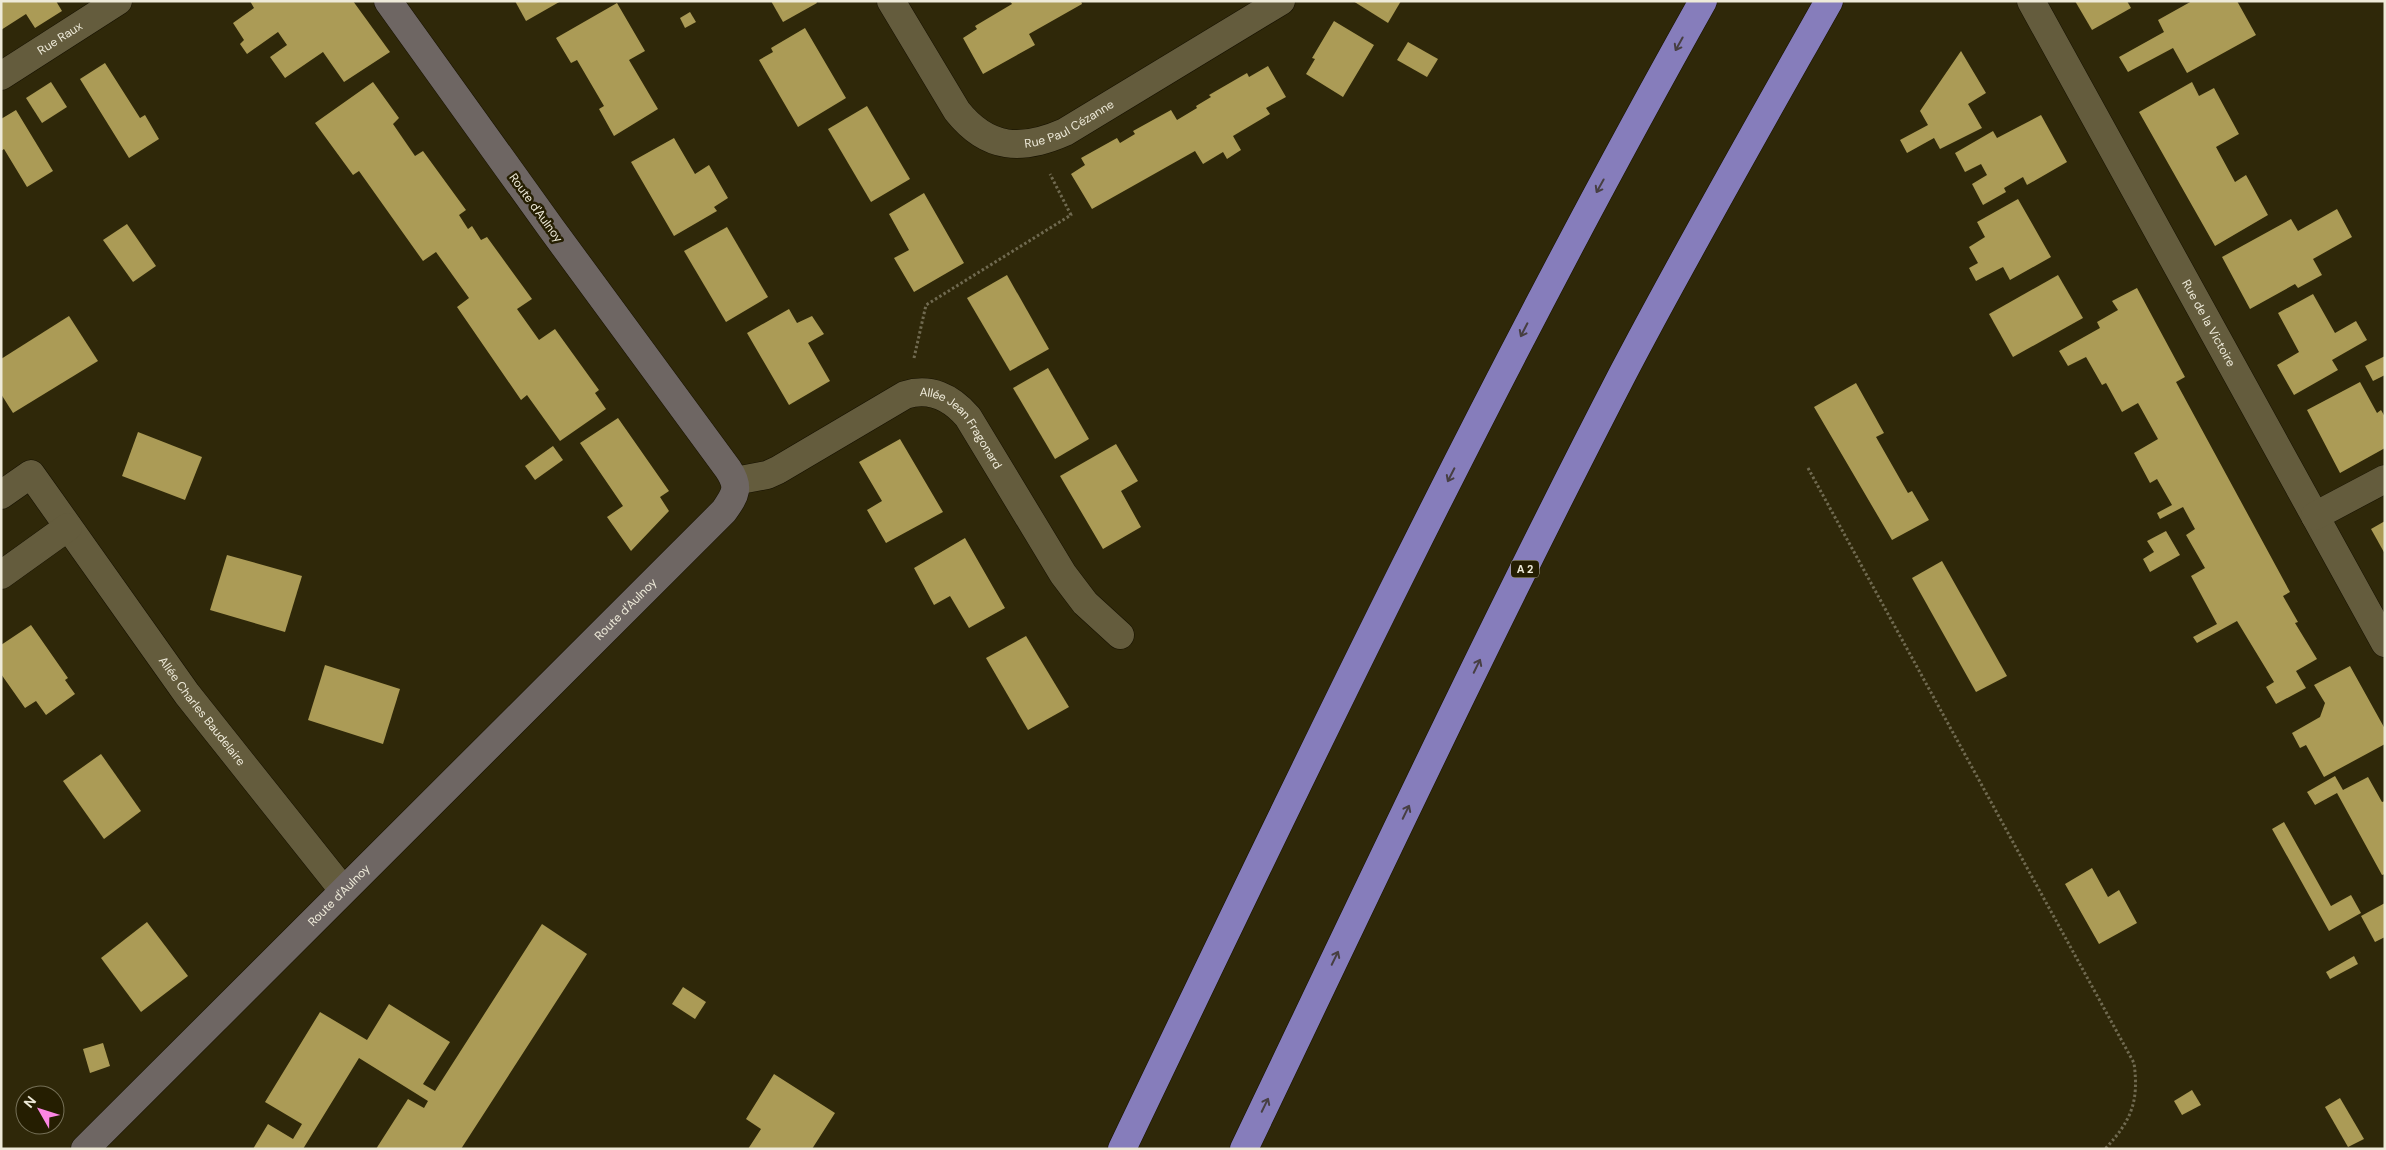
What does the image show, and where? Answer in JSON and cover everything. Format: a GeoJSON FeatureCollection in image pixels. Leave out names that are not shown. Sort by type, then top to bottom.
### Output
{"type":"FeatureCollection","features":[{"type":"Feature","properties":{"kind":"highway"},"geometry":{"type":"LineString","coordinates":[[1122,1149],[1257,866],[1422,531],[1583,217],[1703,1]]}},
{"type":"Feature","properties":{"kind":"highway","name":"A 2"},"geometry":{"type":"LineString","coordinates":[[1244,1149],[1455,710],[1622,377],[1730,177],[1829,1]]}},
{"type":"Feature","properties":{"kind":"street","name":"Rue Raux"},"geometry":{"type":"LineString","coordinates":[[1,76],[118,1]]}},
{"type":"Feature","properties":{"kind":"street","name":"Route d'Aulnoy"},"geometry":{"type":"LineString","coordinates":[[84,1149],[724,511],[736,492],[735,481],[388,1]]}},
{"type":"Feature","properties":{"kind":"street","name":"Rue Paul Cézanne"},"geometry":{"type":"LineString","coordinates":[[900,4],[957,111],[967,123],[992,140],[1008,144],[1034,143],[1065,132],[1281,1]]}},
{"type":"Feature","properties":{"kind":"street","name":"Rue de la Victoire"},"geometry":{"type":"LineString","coordinates":[[2031,1],[2385,644]]}},
{"type":"Feature","properties":{"kind":"street","name":"Allée Jean Fragonard"},"geometry":{"type":"LineString","coordinates":[[735,481],[767,475],[778,470],[904,395],[926,392],[938,394],[959,407],[968,417],[1063,574],[1085,603],[1120,635]]}},
{"type":"Feature","properties":{"kind":"street","name":"Allée Charles Baudelaire"},"geometry":{"type":"LineString","coordinates":[[1,495],[31,474],[187,694],[343,890]]}},
{"type":"Feature","properties":{"kind":"street"},"geometry":{"type":"LineString","coordinates":[[2315,516],[2385,478]]}},
{"type":"Feature","properties":{"kind":"street"},"geometry":{"type":"LineString","coordinates":[[1,575],[68,527]]}},
{"type":"Feature","properties":{"kind":"path"},"geometry":{"type":"LineString","coordinates":[[904,395],[926,306],[1071,215],[1034,143]]}},
{"type":"Feature","properties":{"kind":"path"},"geometry":{"type":"LineString","coordinates":[[1808,468],[2134,1063],[2137,1085],[2135,1102],[2120,1130],[2105,1149]]}},
{"type":"Feature","properties":{"kind":"building"},"geometry":{"type":"Polygon","coordinates":[[[1,1],[56,1],[62,11],[35,28],[26,14],[1,30],[1,1]]]}},
{"type":"Feature","properties":{"kind":"building"},"geometry":{"type":"Polygon","coordinates":[[[250,1],[353,1],[390,52],[344,82],[323,52],[285,78],[270,57],[287,45],[278,32],[247,54],[240,44],[244,40],[233,23],[254,8],[250,1]]]}},
{"type":"Feature","properties":{"kind":"building"},"geometry":{"type":"Polygon","coordinates":[[[515,1],[561,1],[526,21],[515,1]]]}},
{"type":"Feature","properties":{"kind":"building"},"geometry":{"type":"Polygon","coordinates":[[[771,1],[816,1],[817,3],[783,22],[771,1]]]}},
{"type":"Feature","properties":{"kind":"building"},"geometry":{"type":"Polygon","coordinates":[[[1010,1],[1081,1],[1082,4],[1029,34],[1035,45],[983,74],[963,38],[977,29],[975,26],[1012,4],[1010,1]]]}},
{"type":"Feature","properties":{"kind":"building"},"geometry":{"type":"Polygon","coordinates":[[[1353,1],[1401,1],[1388,23],[1353,1]]]}},
{"type":"Feature","properties":{"kind":"building"},"geometry":{"type":"Polygon","coordinates":[[[2075,1],[2127,1],[2131,8],[2092,30],[2075,1]]]}},
{"type":"Feature","properties":{"kind":"building"},"geometry":{"type":"Polygon","coordinates":[[[2192,1],[2237,1],[2256,35],[2187,73],[2173,48],[2128,72],[2119,57],[2164,32],[2158,20],[2192,1]]]}},
{"type":"Feature","properties":{"kind":"building"},"geometry":{"type":"Polygon","coordinates":[[[617,3],[645,51],[629,60],[658,109],[614,136],[599,109],[604,106],[577,60],[571,63],[556,38],[617,3]]]}},
{"type":"Feature","properties":{"kind":"building"},"geometry":{"type":"Polygon","coordinates":[[[690,12],[696,22],[685,28],[680,18],[690,12]]]}},
{"type":"Feature","properties":{"kind":"building"},"geometry":{"type":"Polygon","coordinates":[[[1334,21],[1374,45],[1343,97],[1306,74],[1315,59],[1312,58],[1334,21]]]}},
{"type":"Feature","properties":{"kind":"building"},"geometry":{"type":"Polygon","coordinates":[[[805,28],[846,98],[798,127],[759,60],[773,52],[771,48],[805,28]]]}},
{"type":"Feature","properties":{"kind":"building"},"geometry":{"type":"Polygon","coordinates":[[[1408,42],[1438,59],[1427,77],[1397,60],[1408,42]]]}},
{"type":"Feature","properties":{"kind":"building"},"geometry":{"type":"Polygon","coordinates":[[[1961,51],[1986,93],[1968,104],[1982,128],[1940,149],[1934,138],[1907,153],[1900,140],[1928,125],[1920,111],[1961,51]]]}},
{"type":"Feature","properties":{"kind":"building"},"geometry":{"type":"Polygon","coordinates":[[[105,63],[140,118],[145,115],[159,139],[129,158],[80,79],[105,63]]]}},
{"type":"Feature","properties":{"kind":"building"},"geometry":{"type":"Polygon","coordinates":[[[1268,66],[1286,97],[1266,108],[1270,114],[1233,136],[1241,150],[1227,159],[1223,152],[1203,164],[1195,151],[1092,209],[1071,174],[1085,165],[1081,158],[1117,138],[1120,143],[1135,134],[1133,131],[1171,110],[1177,120],[1197,108],[1196,106],[1211,97],[1209,95],[1247,73],[1249,77],[1268,66]]]}},
{"type":"Feature","properties":{"kind":"building"},"geometry":{"type":"Polygon","coordinates":[[[51,82],[67,107],[42,123],[26,98],[51,82]]]}},
{"type":"Feature","properties":{"kind":"building"},"geometry":{"type":"Polygon","coordinates":[[[373,82],[399,118],[393,124],[415,156],[423,151],[466,210],[459,215],[468,229],[472,226],[481,240],[487,237],[532,299],[517,309],[539,340],[555,329],[599,390],[595,393],[606,409],[560,441],[527,395],[521,400],[457,307],[469,298],[436,252],[423,261],[359,171],[353,175],[315,123],[373,82]]]}},
{"type":"Feature","properties":{"kind":"building"},"geometry":{"type":"Polygon","coordinates":[[[2192,82],[2199,96],[2214,88],[2239,134],[2216,147],[2235,182],[2246,175],[2268,215],[2215,246],[2139,112],[2192,82]]]}},
{"type":"Feature","properties":{"kind":"building"},"geometry":{"type":"Polygon","coordinates":[[[867,106],[910,179],[871,202],[828,129],[867,106]]]}},
{"type":"Feature","properties":{"kind":"building"},"geometry":{"type":"Polygon","coordinates":[[[16,110],[53,171],[27,187],[4,149],[1,151],[1,119],[16,110]]]}},
{"type":"Feature","properties":{"kind":"building"},"geometry":{"type":"Polygon","coordinates":[[[2041,115],[2067,162],[2027,185],[2023,177],[2004,188],[2006,192],[1983,205],[1972,184],[1987,175],[1981,164],[1965,172],[1955,153],[1993,131],[1997,138],[2041,115]]]}},
{"type":"Feature","properties":{"kind":"building"},"geometry":{"type":"Polygon","coordinates":[[[674,138],[695,174],[709,165],[728,198],[714,207],[717,211],[674,236],[631,162],[674,138]]]}},
{"type":"Feature","properties":{"kind":"building"},"geometry":{"type":"Polygon","coordinates":[[[924,193],[964,263],[914,292],[894,258],[909,250],[889,214],[924,193]]]}},
{"type":"Feature","properties":{"kind":"building"},"geometry":{"type":"Polygon","coordinates":[[[2018,199],[2051,257],[2010,280],[2003,267],[1976,281],[1969,268],[1978,263],[1969,247],[1985,237],[1977,222],[2018,199]]]}},
{"type":"Feature","properties":{"kind":"building"},"geometry":{"type":"Polygon","coordinates":[[[2337,209],[2352,237],[2313,259],[2322,275],[2298,288],[2295,284],[2250,309],[2222,257],[2291,219],[2298,231],[2337,209]]]}},
{"type":"Feature","properties":{"kind":"building"},"geometry":{"type":"Polygon","coordinates":[[[127,224],[156,266],[133,282],[103,240],[127,224]]]}},
{"type":"Feature","properties":{"kind":"building"},"geometry":{"type":"Polygon","coordinates":[[[727,227],[768,297],[726,322],[684,251],[727,227]]]}},
{"type":"Feature","properties":{"kind":"building"},"geometry":{"type":"Polygon","coordinates":[[[1007,275],[1049,349],[1010,371],[967,298],[1007,275]]]}},
{"type":"Feature","properties":{"kind":"building"},"geometry":{"type":"Polygon","coordinates":[[[2058,275],[2083,318],[2013,357],[1989,314],[2058,275]]]}},
{"type":"Feature","properties":{"kind":"building"},"geometry":{"type":"Polygon","coordinates":[[[2137,288],[2185,377],[2176,382],[2290,592],[2283,596],[2298,622],[2295,623],[2317,659],[2296,671],[2306,688],[2276,704],[2266,687],[2274,682],[2237,621],[2197,643],[2193,637],[2217,624],[2191,576],[2205,568],[2186,535],[2195,529],[2183,507],[2160,519],[2157,513],[2172,505],[2157,479],[2150,483],[2134,453],[2158,439],[2138,403],[2122,412],[2106,383],[2102,385],[2086,357],[2068,366],[2059,351],[2100,328],[2097,322],[2118,310],[2112,301],[2137,288]]]}},
{"type":"Feature","properties":{"kind":"building"},"geometry":{"type":"Polygon","coordinates":[[[2313,294],[2335,333],[2356,321],[2367,340],[2332,360],[2338,370],[2294,395],[2277,365],[2299,352],[2278,313],[2313,294]]]}},
{"type":"Feature","properties":{"kind":"building"},"geometry":{"type":"Polygon","coordinates":[[[789,309],[797,323],[812,316],[824,334],[808,343],[830,381],[789,405],[747,333],[789,309]]]}},
{"type":"Feature","properties":{"kind":"building"},"geometry":{"type":"Polygon","coordinates":[[[69,316],[98,361],[13,413],[1,394],[1,359],[69,316]]]}},
{"type":"Feature","properties":{"kind":"building"},"geometry":{"type":"Polygon","coordinates":[[[2385,356],[2385,375],[2373,381],[2365,366],[2385,356]]]}},
{"type":"Feature","properties":{"kind":"building"},"geometry":{"type":"Polygon","coordinates":[[[1048,368],[1089,439],[1055,459],[1013,388],[1048,368]]]}},
{"type":"Feature","properties":{"kind":"building"},"geometry":{"type":"Polygon","coordinates":[[[2360,382],[2377,413],[2381,410],[2385,417],[2385,448],[2340,473],[2307,410],[2360,382]]]}},
{"type":"Feature","properties":{"kind":"building"},"geometry":{"type":"Polygon","coordinates":[[[1856,383],[1884,433],[1876,437],[1908,493],[1912,491],[1929,520],[1892,540],[1814,407],[1856,383]]]}},
{"type":"Feature","properties":{"kind":"building"},"geometry":{"type":"Polygon","coordinates":[[[618,418],[669,491],[660,497],[669,511],[631,551],[607,517],[623,506],[580,443],[618,418]]]}},
{"type":"Feature","properties":{"kind":"building"},"geometry":{"type":"Polygon","coordinates":[[[138,432],[202,457],[185,500],[122,476],[138,432]]]}},
{"type":"Feature","properties":{"kind":"building"},"geometry":{"type":"Polygon","coordinates":[[[900,439],[943,512],[886,543],[867,510],[882,501],[859,462],[900,439]]]}},
{"type":"Feature","properties":{"kind":"building"},"geometry":{"type":"Polygon","coordinates":[[[1116,444],[1138,481],[1121,491],[1141,527],[1103,549],[1060,476],[1116,444]]]}},
{"type":"Feature","properties":{"kind":"building"},"geometry":{"type":"Polygon","coordinates":[[[553,446],[563,460],[535,480],[525,466],[553,446]]]}},
{"type":"Feature","properties":{"kind":"building"},"geometry":{"type":"Polygon","coordinates":[[[2385,521],[2385,554],[2371,529],[2385,521]]]}},
{"type":"Feature","properties":{"kind":"building"},"geometry":{"type":"Polygon","coordinates":[[[2166,531],[2180,555],[2150,572],[2143,559],[2154,552],[2147,541],[2166,531]]]}},
{"type":"Feature","properties":{"kind":"building"},"geometry":{"type":"Polygon","coordinates":[[[965,538],[1005,608],[969,628],[950,596],[934,605],[914,568],[965,538]]]}},
{"type":"Feature","properties":{"kind":"building"},"geometry":{"type":"Polygon","coordinates":[[[227,555],[302,576],[285,632],[210,610],[227,555]]]}},
{"type":"Feature","properties":{"kind":"building"},"geometry":{"type":"Polygon","coordinates":[[[1942,561],[2007,676],[1976,692],[1912,578],[1942,561]]]}},
{"type":"Feature","properties":{"kind":"building"},"geometry":{"type":"Polygon","coordinates":[[[31,625],[68,678],[65,680],[75,694],[46,715],[36,701],[25,708],[1,674],[1,645],[31,625]]]}},
{"type":"Feature","properties":{"kind":"building"},"geometry":{"type":"Polygon","coordinates":[[[1026,636],[1069,707],[1028,730],[986,658],[1026,636]]]}},
{"type":"Feature","properties":{"kind":"building"},"geometry":{"type":"Polygon","coordinates":[[[325,665],[400,689],[383,744],[308,720],[325,665]]]}},
{"type":"Feature","properties":{"kind":"building"},"geometry":{"type":"Polygon","coordinates":[[[2350,666],[2385,729],[2385,744],[2324,777],[2306,745],[2300,748],[2292,733],[2320,717],[2325,703],[2314,685],[2350,666]]]}},
{"type":"Feature","properties":{"kind":"building"},"geometry":{"type":"Polygon","coordinates":[[[101,754],[141,811],[104,839],[63,781],[101,754]]]}},
{"type":"Feature","properties":{"kind":"building"},"geometry":{"type":"Polygon","coordinates":[[[2335,776],[2343,790],[2368,777],[2382,802],[2385,801],[2385,874],[2382,875],[2337,793],[2315,805],[2307,792],[2335,776]]]}},
{"type":"Feature","properties":{"kind":"building"},"geometry":{"type":"Polygon","coordinates":[[[2284,822],[2331,906],[2351,895],[2361,913],[2329,931],[2272,829],[2284,822]]]}},
{"type":"Feature","properties":{"kind":"building"},"geometry":{"type":"Polygon","coordinates":[[[2092,868],[2108,897],[2119,890],[2137,923],[2099,944],[2065,884],[2092,868]]]}},
{"type":"Feature","properties":{"kind":"building"},"geometry":{"type":"Polygon","coordinates":[[[2385,903],[2385,937],[2375,942],[2361,916],[2385,903]]]}},
{"type":"Feature","properties":{"kind":"building"},"geometry":{"type":"Polygon","coordinates":[[[147,922],[188,976],[141,1012],[101,958],[147,922]]]}},
{"type":"Feature","properties":{"kind":"building"},"geometry":{"type":"Polygon","coordinates":[[[542,924],[587,954],[461,1149],[376,1149],[408,1099],[424,1108],[428,1101],[359,1058],[303,1149],[253,1149],[268,1124],[293,1139],[302,1124],[265,1102],[320,1012],[367,1040],[389,1004],[450,1042],[423,1084],[435,1091],[542,924]]]}},
{"type":"Feature","properties":{"kind":"building"},"geometry":{"type":"Polygon","coordinates":[[[2354,956],[2358,964],[2330,979],[2326,972],[2354,956]]]}},
{"type":"Feature","properties":{"kind":"building"},"geometry":{"type":"Polygon","coordinates":[[[683,987],[706,1002],[695,1019],[672,1004],[683,987]]]}},
{"type":"Feature","properties":{"kind":"building"},"geometry":{"type":"Polygon","coordinates":[[[103,1043],[110,1066],[90,1073],[83,1049],[103,1043]]]}},
{"type":"Feature","properties":{"kind":"building"},"geometry":{"type":"Polygon","coordinates":[[[774,1074],[835,1113],[812,1149],[748,1149],[761,1129],[746,1119],[774,1074]]]}},
{"type":"Feature","properties":{"kind":"building"},"geometry":{"type":"Polygon","coordinates":[[[2192,1090],[2201,1105],[2182,1115],[2174,1101],[2192,1090]]]}},
{"type":"Feature","properties":{"kind":"building"},"geometry":{"type":"Polygon","coordinates":[[[2340,1098],[2364,1139],[2348,1147],[2325,1107],[2340,1098]]]}}]}
